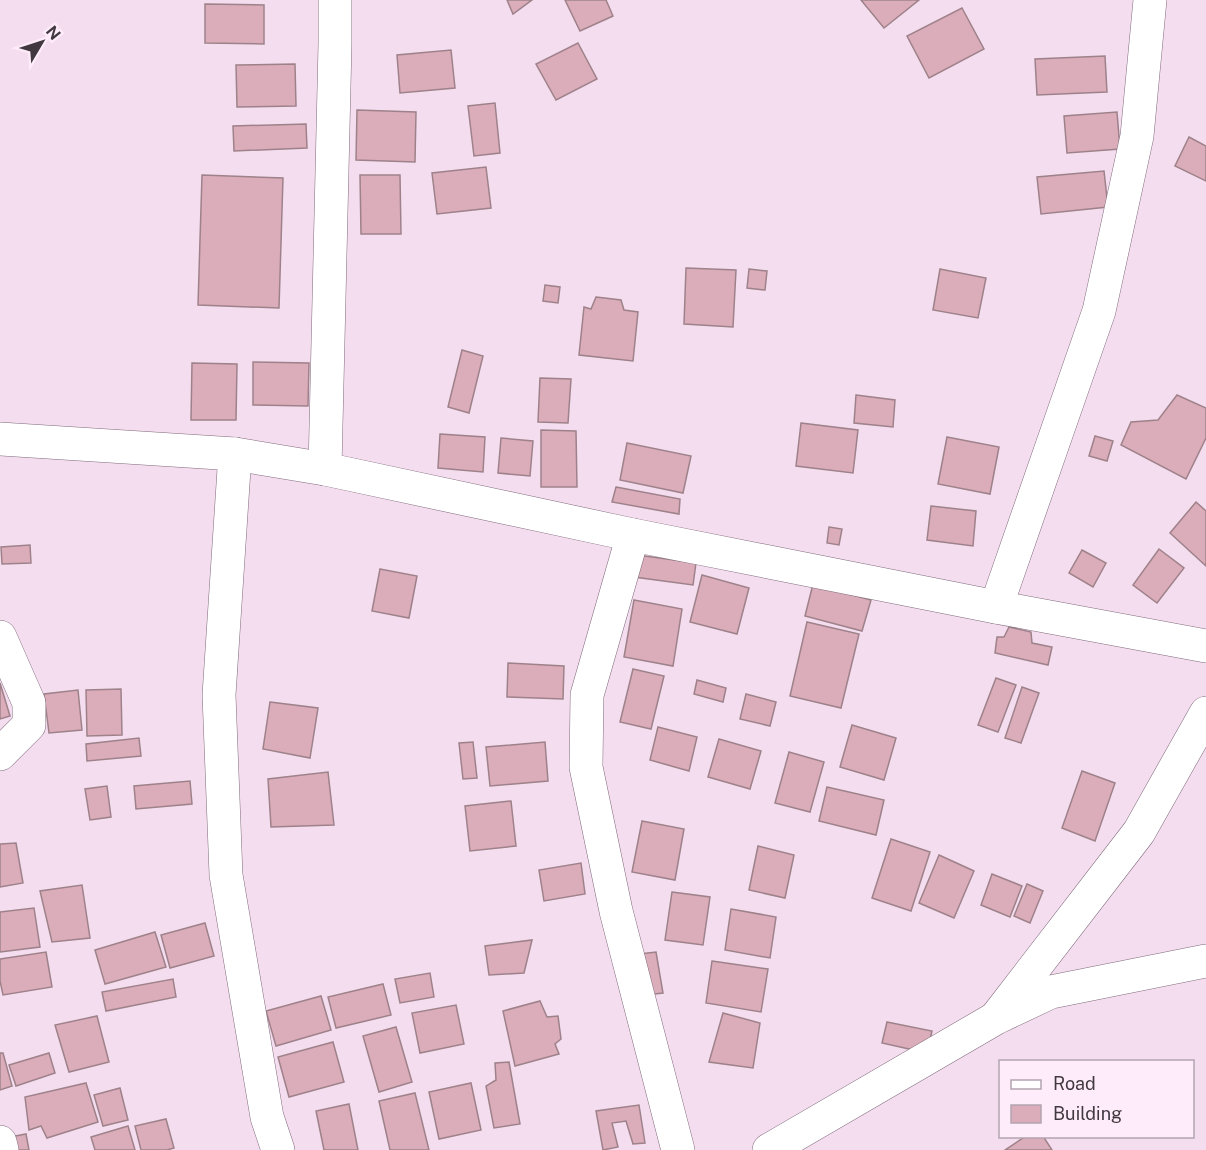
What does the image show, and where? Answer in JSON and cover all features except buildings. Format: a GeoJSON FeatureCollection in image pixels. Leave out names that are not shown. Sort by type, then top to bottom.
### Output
{"type":"FeatureCollection","features":[{"type":"Feature","properties":{"kind":"street"},"geometry":{"type":"LineString","coordinates":[[325,468],[335,0]]}},
{"type":"Feature","properties":{"kind":"street"},"geometry":{"type":"LineString","coordinates":[[996,608],[1099,311],[1137,136],[1150,0]]}},
{"type":"Feature","properties":{"kind":"street"},"geometry":{"type":"LineString","coordinates":[[0,439],[234,454],[325,468],[633,535],[996,608],[1206,646]]}},
{"type":"Feature","properties":{"kind":"street"},"geometry":{"type":"LineString","coordinates":[[234,454],[219,695],[226,875],[267,1117],[278,1150]]}},
{"type":"Feature","properties":{"kind":"street"},"geometry":{"type":"LineString","coordinates":[[633,535],[587,695],[586,767],[616,911],[678,1150]]}},
{"type":"Feature","properties":{"kind":"street"},"geometry":{"type":"LineString","coordinates":[[0,637],[29,703],[29,725],[0,754]]}},
{"type":"Feature","properties":{"kind":"street"},"geometry":{"type":"LineString","coordinates":[[996,1018],[1138,832],[1206,713]]}},
{"type":"Feature","properties":{"kind":"street"},"geometry":{"type":"LineString","coordinates":[[769,1150],[996,1018],[1051,992],[1206,961]]}},
{"type":"Feature","properties":{"kind":"street"},"geometry":{"type":"LineString","coordinates":[[0,1142],[2,1150]]}}]}
